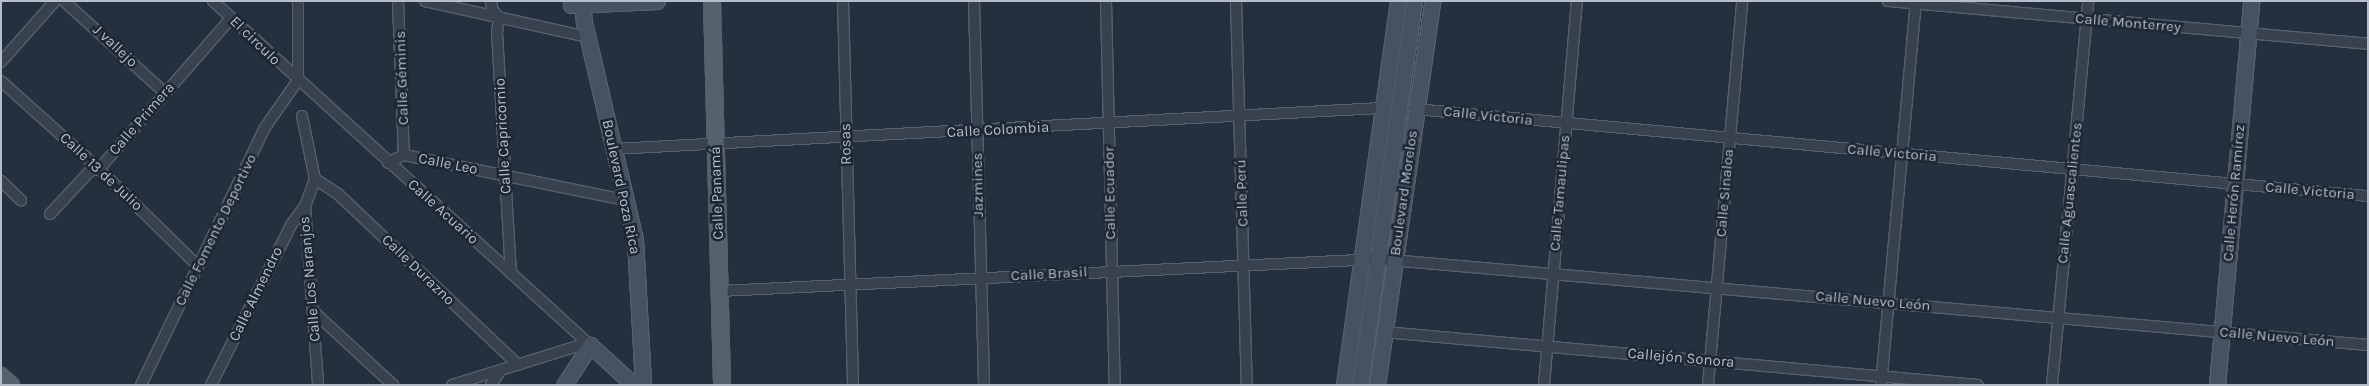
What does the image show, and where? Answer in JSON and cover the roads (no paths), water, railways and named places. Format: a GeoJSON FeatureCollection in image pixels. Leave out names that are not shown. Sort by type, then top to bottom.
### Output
{"type":"FeatureCollection","features":[{"type":"Feature","properties":{"kind":"main road","name":"Calle Panamá"},"geometry":{"type":"LineString","coordinates":[[712,1],[722,385]]}},
{"type":"Feature","properties":{"kind":"main road"},"geometry":{"type":"LineString","coordinates":[[1,376],[11,385]]}},
{"type":"Feature","properties":{"kind":"street"},"geometry":{"type":"LineString","coordinates":[[1,62],[56,1]]}},
{"type":"Feature","properties":{"kind":"street","name":"J vallejo"},"geometry":{"type":"LineString","coordinates":[[64,1],[164,93]]}},
{"type":"Feature","properties":{"kind":"street","name":"El circulo"},"geometry":{"type":"LineString","coordinates":[[213,1],[298,80]]}},
{"type":"Feature","properties":{"kind":"street"},"geometry":{"type":"LineString","coordinates":[[298,1],[298,80]]}},
{"type":"Feature","properties":{"kind":"street","name":"Calle Géminis"},"geometry":{"type":"LineString","coordinates":[[398,1],[404,155]]}},
{"type":"Feature","properties":{"kind":"street"},"geometry":{"type":"LineString","coordinates":[[425,1],[453,4],[500,18],[587,37]]}},
{"type":"Feature","properties":{"kind":"street"},"geometry":{"type":"LineString","coordinates":[[491,1],[492,9],[500,18]]}},
{"type":"Feature","properties":{"kind":"street"},"geometry":{"type":"LineString","coordinates":[[576,3],[657,1]]}},
{"type":"Feature","properties":{"kind":"street","name":"Rosas"},"geometry":{"type":"LineString","coordinates":[[842,1],[853,385]]}},
{"type":"Feature","properties":{"kind":"street","name":"Jazmines"},"geometry":{"type":"LineString","coordinates":[[974,1],[984,385]]}},
{"type":"Feature","properties":{"kind":"street","name":"Calle Ecuador"},"geometry":{"type":"LineString","coordinates":[[1106,1],[1115,385]]}},
{"type":"Feature","properties":{"kind":"street","name":"Calle Perú"},"geometry":{"type":"LineString","coordinates":[[1236,1],[1248,385]]}},
{"type":"Feature","properties":{"kind":"street"},"geometry":{"type":"LineString","coordinates":[[1344,385],[1360,259],[1398,1]]}},
{"type":"Feature","properties":{"kind":"street","name":"Boulevard Morelos"},"geometry":{"type":"LineString","coordinates":[[1360,385],[1414,1]]}},
{"type":"Feature","properties":{"kind":"street","name":"Boulevard Morelos"},"geometry":{"type":"LineString","coordinates":[[1377,385],[1415,109],[1432,1]]}},
{"type":"Feature","properties":{"kind":"street","name":"Calle Tamaulipas"},"geometry":{"type":"LineString","coordinates":[[1544,385],[1577,1]]}},
{"type":"Feature","properties":{"kind":"street","name":"Calle Sinaloa"},"geometry":{"type":"LineString","coordinates":[[1708,385],[1742,1]]}},
{"type":"Feature","properties":{"kind":"street","name":"Calle Monterrey"},"geometry":{"type":"LineString","coordinates":[[1888,1],[1916,2],[2368,44]]}},
{"type":"Feature","properties":{"kind":"street","name":"Calle Aguascalientes"},"geometry":{"type":"LineString","coordinates":[[2052,385],[2088,1]]}},
{"type":"Feature","properties":{"kind":"street","name":"Calle Herón Ramírez"},"geometry":{"type":"LineString","coordinates":[[2217,385],[2251,1]]}},
{"type":"Feature","properties":{"kind":"street"},"geometry":{"type":"LineString","coordinates":[[1881,381],[1916,2]]}},
{"type":"Feature","properties":{"kind":"street","name":"Boulevard Poza Rica"},"geometry":{"type":"LineString","coordinates":[[576,3],[584,22],[614,149],[637,263],[643,385]]}},
{"type":"Feature","properties":{"kind":"street","name":"Calle Primera"},"geometry":{"type":"LineString","coordinates":[[50,214],[90,171],[99,169],[231,18]]}},
{"type":"Feature","properties":{"kind":"street","name":"Calle Capricornio"},"geometry":{"type":"LineString","coordinates":[[500,18],[497,32],[511,274]]}},
{"type":"Feature","properties":{"kind":"street","name":"Calle Acuario"},"geometry":{"type":"LineString","coordinates":[[298,80],[634,385]]}},
{"type":"Feature","properties":{"kind":"street","name":"Calle Fomento Deportivo"},"geometry":{"type":"LineString","coordinates":[[141,385],[264,129],[298,80]]}},
{"type":"Feature","properties":{"kind":"street","name":"Calle 13 de Julio"},"geometry":{"type":"LineString","coordinates":[[1,81],[99,169],[198,266]]}},
{"type":"Feature","properties":{"kind":"street","name":"Calle Colombia"},"geometry":{"type":"LineString","coordinates":[[614,149],[1382,108]]}},
{"type":"Feature","properties":{"kind":"street","name":"Calle Victoria"},"geometry":{"type":"LineString","coordinates":[[1415,109],[1730,140],[2073,167],[2235,185],[2368,196]]}},
{"type":"Feature","properties":{"kind":"street"},"geometry":{"type":"LineString","coordinates":[[302,116],[315,179]]}},
{"type":"Feature","properties":{"kind":"street","name":"Calle Leo"},"geometry":{"type":"LineString","coordinates":[[388,163],[404,155],[625,200]]}},
{"type":"Feature","properties":{"kind":"street","name":"Calle Los Naranjos"},"geometry":{"type":"LineString","coordinates":[[315,179],[305,206],[318,385]]}},
{"type":"Feature","properties":{"kind":"street","name":"Calle Durazno"},"geometry":{"type":"LineString","coordinates":[[315,179],[338,194],[518,365]]}},
{"type":"Feature","properties":{"kind":"street"},"geometry":{"type":"LineString","coordinates":[[1,181],[21,200]]}},
{"type":"Feature","properties":{"kind":"street","name":"Calle Almendro"},"geometry":{"type":"LineString","coordinates":[[211,385],[291,225],[305,206]]}},
{"type":"Feature","properties":{"kind":"street","name":"Calle Brasil"},"geometry":{"type":"LineString","coordinates":[[720,291],[849,286],[1244,263],[1379,259]]}},
{"type":"Feature","properties":{"kind":"street","name":"Calle Nuevo León"},"geometry":{"type":"LineString","coordinates":[[1379,259],[2368,345]]}},
{"type":"Feature","properties":{"kind":"street"},"geometry":{"type":"LineString","coordinates":[[314,312],[393,385]]}},
{"type":"Feature","properties":{"kind":"street","name":"Callejón Sonora"},"geometry":{"type":"LineString","coordinates":[[1384,332],[1710,361],[1881,381],[1978,385]]}},
{"type":"Feature","properties":{"kind":"street"},"geometry":{"type":"LineString","coordinates":[[452,385],[589,344]]}},
{"type":"Feature","properties":{"kind":"street"},"geometry":{"type":"LineString","coordinates":[[564,385],[589,344]]}},
{"type":"Feature","properties":{"kind":"street"},"geometry":{"type":"LineString","coordinates":[[491,385],[500,371]]}}]}
